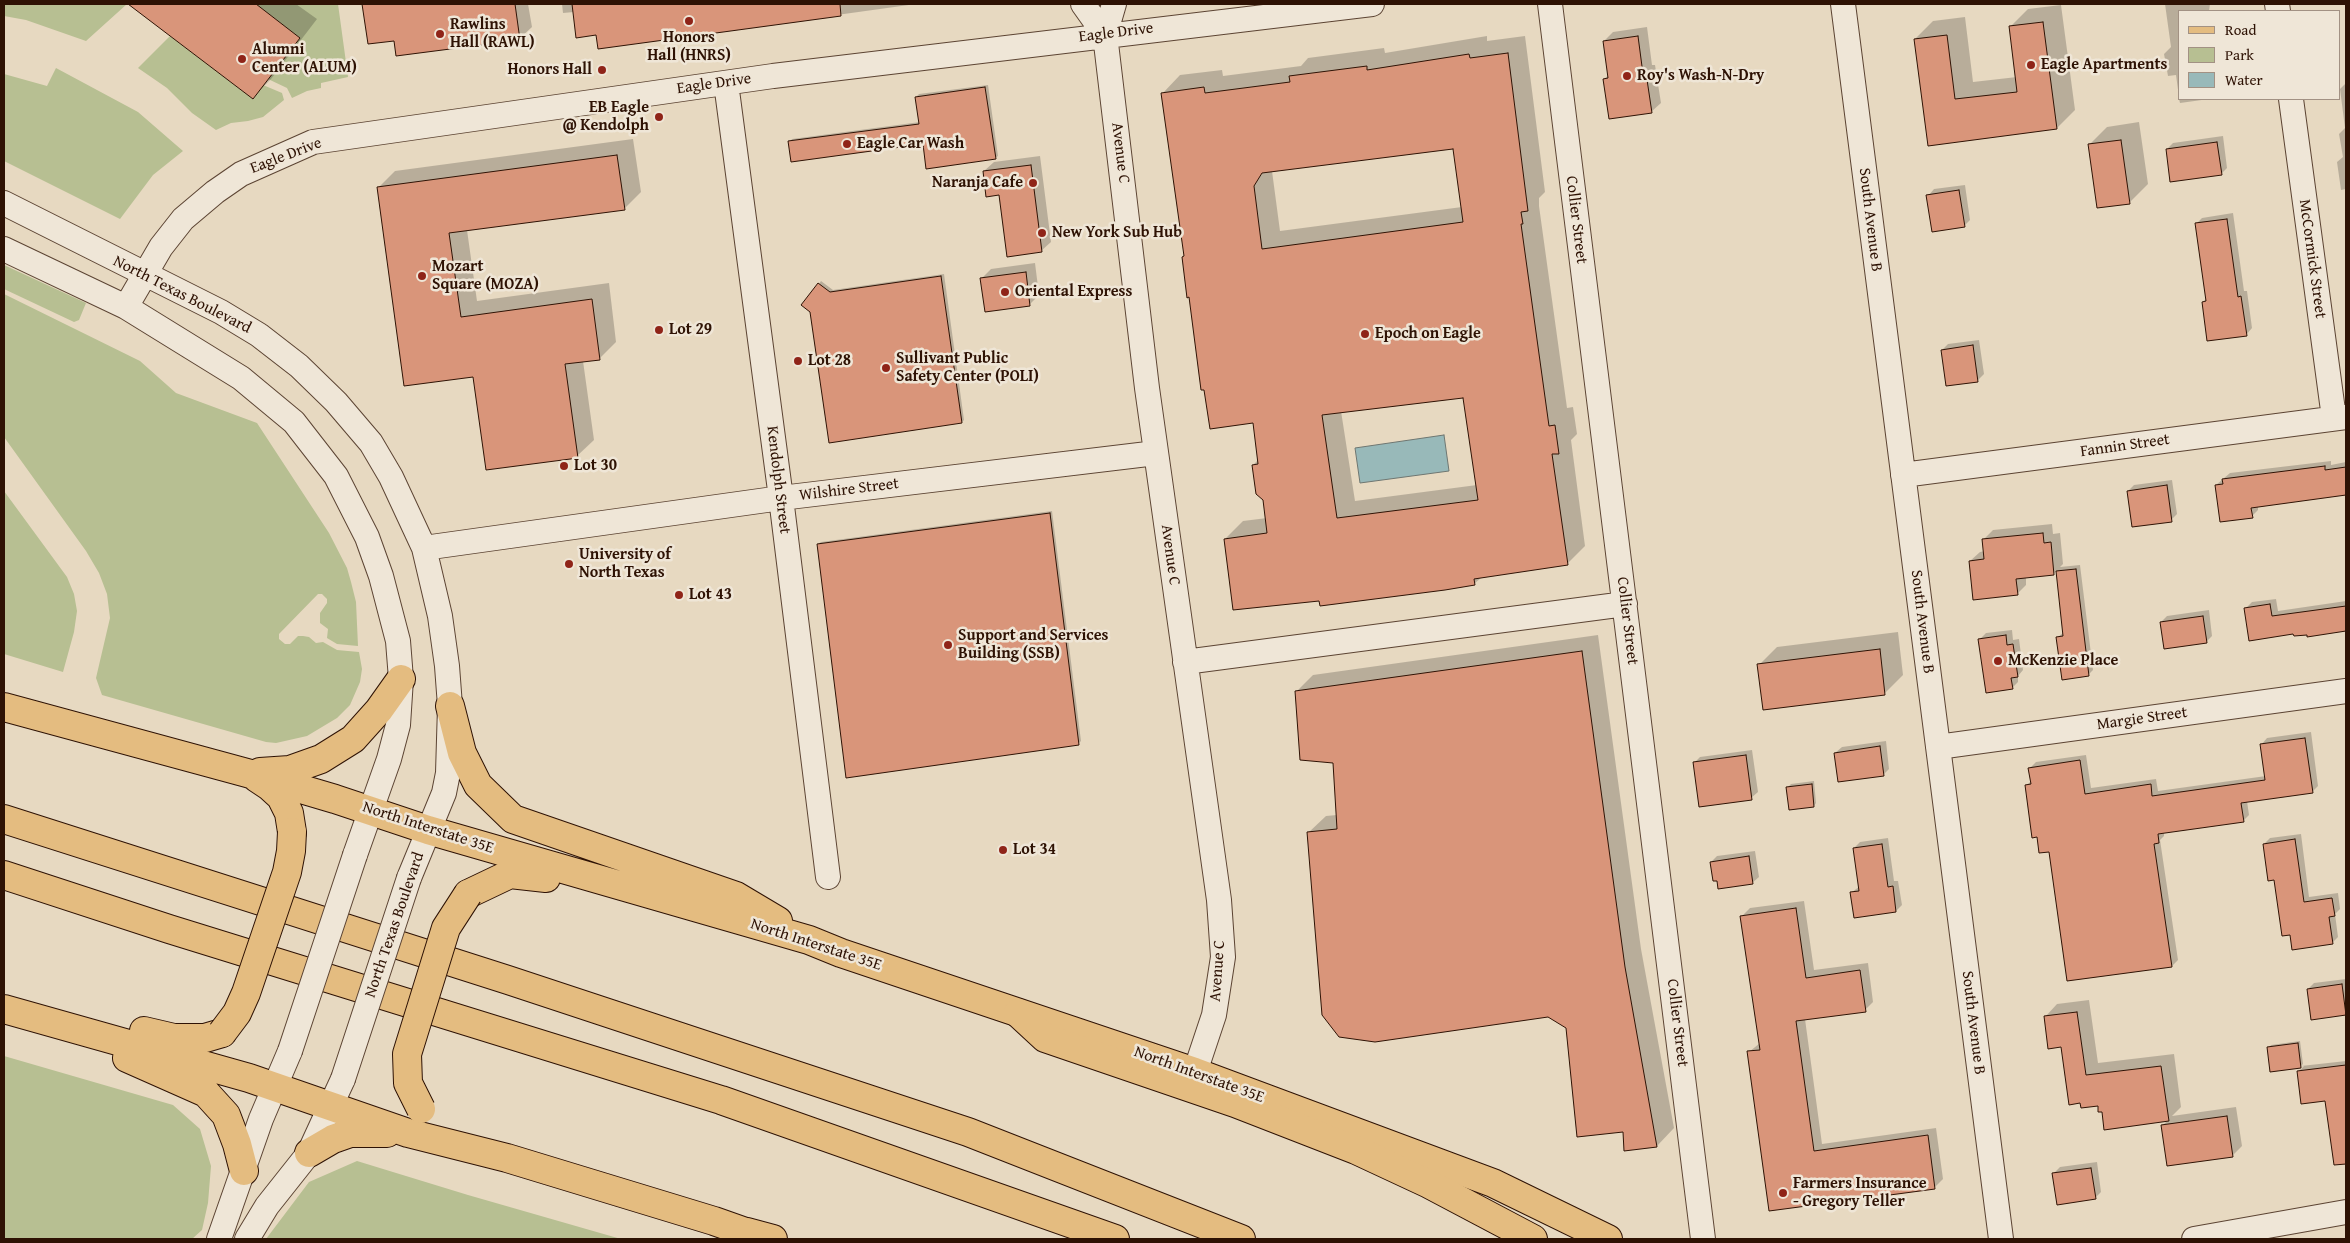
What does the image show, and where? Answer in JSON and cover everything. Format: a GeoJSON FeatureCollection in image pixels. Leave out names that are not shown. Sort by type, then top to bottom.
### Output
{"type":"FeatureCollection","features":[{"type":"Feature","properties":{"kind":"main road"},"geometry":{"type":"LineString","coordinates":[[247,773],[290,770],[321,760],[353,739],[379,710],[401,678]]}},
{"type":"Feature","properties":{"kind":"main road"},"geometry":{"type":"LineString","coordinates":[[450,706],[462,753],[478,785],[514,820],[736,896],[809,940]]}},
{"type":"Feature","properties":{"kind":"main road","name":"North Interstate 35E"},"geometry":{"type":"LineString","coordinates":[[4,707],[247,773],[428,830],[809,940],[1195,1072],[1493,1183],[1608,1239]]}},
{"type":"Feature","properties":{"kind":"main road"},"geometry":{"type":"LineString","coordinates":[[36,1018],[107,1023],[174,1038],[205,1038],[222,1033],[237,1013],[246,993],[292,852],[292,832],[289,813],[281,797],[269,786],[247,773]]}},
{"type":"Feature","properties":{"kind":"main road"},"geometry":{"type":"LineString","coordinates":[[4,819],[508,980],[968,1132],[1241,1239]]}},
{"type":"Feature","properties":{"kind":"main road"},"geometry":{"type":"LineString","coordinates":[[507,1158],[435,1127],[421,1109],[408,1083],[406,1054],[446,928],[468,894],[510,874],[541,876],[733,934],[809,940]]}},
{"type":"Feature","properties":{"kind":"main road"},"geometry":{"type":"LineString","coordinates":[[4,875],[179,932],[720,1100],[1115,1239]]}},
{"type":"Feature","properties":{"kind":"main road"},"geometry":{"type":"LineString","coordinates":[[4,1009],[275,1087],[331,1108],[408,1133],[507,1158],[756,1236],[773,1239]]}},
{"type":"Feature","properties":{"kind":"main road"},"geometry":{"type":"LineString","coordinates":[[1018,1013],[1045,1038],[1235,1103],[1356,1150],[1429,1184],[1533,1239]]}},
{"type":"Feature","properties":{"kind":"main road"},"geometry":{"type":"LineString","coordinates":[[36,1018],[206,1093],[226,1115],[237,1144],[244,1172]]}},
{"type":"Feature","properties":{"kind":"main road"},"geometry":{"type":"LineString","coordinates":[[309,1153],[333,1139],[350,1133],[408,1133]]}},
{"type":"Feature","properties":{"kind":"street","name":"Avenue C"},"geometry":{"type":"LineString","coordinates":[[1083,4],[1105,35]]}},
{"type":"Feature","properties":{"kind":"street","name":"Avenue C"},"geometry":{"type":"LineString","coordinates":[[1114,4],[1105,35],[1156,453],[1219,900],[1223,957],[1214,1015],[1195,1072]]}},
{"type":"Feature","properties":{"kind":"street","name":"Eagle Drive"},"geometry":{"type":"LineString","coordinates":[[126,307],[161,248],[183,219],[215,192],[241,174],[313,142],[726,83],[1105,35],[1372,4]]}},
{"type":"Feature","properties":{"kind":"street","name":"Collier Street"},"geometry":{"type":"LineString","coordinates":[[1550,4],[1703,1239]]}},
{"type":"Feature","properties":{"kind":"street","name":"South Avenue B"},"geometry":{"type":"LineString","coordinates":[[1843,4],[2001,1239]]}},
{"type":"Feature","properties":{"kind":"street","name":"Kendolph Street"},"geometry":{"type":"LineString","coordinates":[[726,83],[781,498],[828,877]]}},
{"type":"Feature","properties":{"kind":"street","name":"McCormick Street"},"geometry":{"type":"LineString","coordinates":[[2291,100],[2340,418]]}},
{"type":"Feature","properties":{"kind":"street","name":"North Texas Boulevard"},"geometry":{"type":"LineString","coordinates":[[4,203],[229,317],[259,335],[299,366],[336,402],[371,443],[391,477],[424,548],[440,616],[450,706],[448,773],[444,793],[409,878],[343,1079],[331,1108],[309,1153],[267,1206],[247,1239]]}},
{"type":"Feature","properties":{"kind":"street"},"geometry":{"type":"LineString","coordinates":[[4,249],[126,307],[241,378],[294,422],[336,476],[373,553],[389,602],[398,641],[401,678],[398,725],[386,771],[355,855],[290,1052],[261,1119],[219,1239]]}},
{"type":"Feature","properties":{"kind":"street","name":"Fannin Street"},"geometry":{"type":"LineString","coordinates":[[1903,475],[2340,418]]}},
{"type":"Feature","properties":{"kind":"street","name":"Wilshire Street"},"geometry":{"type":"LineString","coordinates":[[424,548],[781,498],[1156,453]]}},
{"type":"Feature","properties":{"kind":"street"},"geometry":{"type":"LineString","coordinates":[[1185,662],[1625,604]]}},
{"type":"Feature","properties":{"kind":"street","name":"Margie Street"},"geometry":{"type":"LineString","coordinates":[[1938,747],[2346,691]]}},
{"type":"Feature","properties":{"kind":"street"},"geometry":{"type":"LineString","coordinates":[[2194,1239],[2346,1212]]}},
{"type":"Feature","properties":{"kind":"green space"},"geometry":{"type":"Polygon","coordinates":[[[4,4],[127,4],[86,41],[26,20],[4,16],[4,4]]]}},
{"type":"Feature","properties":{"kind":"green space"},"geometry":{"type":"Polygon","coordinates":[[[256,4],[338,4],[348,77],[321,83],[321,88],[307,91],[292,98],[287,88],[268,79],[300,38],[256,4]]]}},
{"type":"Feature","properties":{"kind":"green space"},"geometry":{"type":"Polygon","coordinates":[[[170,36],[253,99],[263,85],[282,93],[284,100],[263,117],[231,123],[216,130],[192,113],[167,88],[138,68],[170,36]]]}},
{"type":"Feature","properties":{"kind":"green space"},"geometry":{"type":"Polygon","coordinates":[[[56,68],[138,112],[183,151],[153,175],[120,219],[4,161],[4,74],[47,86],[56,68]]]}},
{"type":"Feature","properties":{"kind":"green space"},"geometry":{"type":"Polygon","coordinates":[[[4,265],[86,303],[79,320],[74,322],[4,289],[4,265]]]}},
{"type":"Feature","properties":{"kind":"green space"},"geometry":{"type":"Polygon","coordinates":[[[4,294],[140,361],[176,393],[257,423],[329,533],[347,568],[351,582],[356,602],[358,646],[337,644],[327,638],[328,629],[320,623],[320,613],[327,603],[327,599],[322,594],[318,594],[279,634],[279,639],[285,644],[290,644],[298,636],[303,636],[309,637],[316,643],[323,642],[337,650],[359,652],[362,669],[360,682],[350,705],[337,718],[307,736],[276,743],[266,742],[102,695],[96,678],[110,618],[107,594],[99,573],[86,551],[4,437],[4,294]]]}},
{"type":"Feature","properties":{"kind":"green space"},"geometry":{"type":"Polygon","coordinates":[[[4,491],[67,577],[74,594],[77,611],[74,632],[63,672],[4,654],[4,491]]]}},
{"type":"Feature","properties":{"kind":"green space"},"geometry":{"type":"Polygon","coordinates":[[[4,1056],[173,1105],[200,1129],[211,1166],[208,1203],[202,1230],[192,1239],[4,1239],[4,1056]]]}},
{"type":"Feature","properties":{"kind":"green space"},"geometry":{"type":"Polygon","coordinates":[[[357,1161],[621,1239],[266,1239],[309,1182],[357,1161]]]}},
{"type":"Feature","properties":{"kind":"water"},"geometry":{"type":"Polygon","coordinates":[[[1444,435],[1449,471],[1360,483],[1355,448],[1444,435]]]}},
{"type":"Feature","properties":{"kind":"building","name":"Alumni Center (ALUM)"},"geometry":{"type":"Polygon","coordinates":[[[128,4],[256,4],[300,38],[253,99],[128,4]]]}},
{"type":"Feature","properties":{"kind":"building","name":"Rawlins Hall (RAWL)"},"geometry":{"type":"Polygon","coordinates":[[[362,4],[515,4],[520,40],[396,56],[394,41],[368,44],[362,4]]]}},
{"type":"Feature","properties":{"kind":"building","name":"Honors Hall (HNRS)"},"geometry":{"type":"Polygon","coordinates":[[[572,4],[840,4],[841,16],[598,49],[596,35],[576,38],[572,4]]]}},
{"type":"Feature","properties":{"kind":"building","name":"Eagle Apartments"},"geometry":{"type":"Polygon","coordinates":[[[2043,22],[2057,129],[1928,146],[1914,39],[1947,35],[1955,99],[2017,92],[2009,26],[2043,22]]]}},
{"type":"Feature","properties":{"kind":"building","name":"Roy's Wash-N-Dry"},"geometry":{"type":"Polygon","coordinates":[[[1638,36],[1643,74],[1646,73],[1652,113],[1609,119],[1603,79],[1608,78],[1603,41],[1638,36]]]}},
{"type":"Feature","properties":{"kind":"building","name":"Epoch on Eagle"},"geometry":{"type":"Polygon","coordinates":[[[1508,53],[1528,211],[1521,212],[1523,224],[1521,224],[1549,426],[1555,425],[1559,454],[1552,454],[1568,565],[1474,579],[1475,585],[1445,590],[1320,606],[1319,601],[1233,610],[1224,539],[1267,533],[1263,500],[1256,494],[1252,465],[1258,464],[1253,423],[1210,429],[1204,390],[1201,390],[1189,297],[1187,298],[1182,257],[1184,256],[1161,93],[1204,87],[1205,93],[1290,82],[1289,76],[1367,66],[1367,70],[1469,54],[1470,58],[1508,53]],[[1453,149],[1262,173],[1254,186],[1262,249],[1463,222],[1453,149]],[[1463,398],[1322,415],[1337,518],[1478,500],[1463,398]]]}},
{"type":"Feature","properties":{"kind":"building"},"geometry":{"type":"Polygon","coordinates":[[[985,87],[996,159],[926,169],[923,144],[791,162],[788,141],[919,124],[915,97],[985,87]]]}},
{"type":"Feature","properties":{"kind":"building"},"geometry":{"type":"Polygon","coordinates":[[[2121,140],[2130,204],[2097,208],[2088,144],[2121,140]]]}},
{"type":"Feature","properties":{"kind":"building"},"geometry":{"type":"Polygon","coordinates":[[[2217,142],[2222,175],[2170,182],[2166,149],[2217,142]]]}},
{"type":"Feature","properties":{"kind":"building","name":"Mozart Square (MOZA)"},"geometry":{"type":"Polygon","coordinates":[[[617,155],[625,210],[449,233],[461,317],[592,299],[600,360],[565,364],[578,458],[486,470],[473,377],[404,386],[377,187],[617,155]]]}},
{"type":"Feature","properties":{"kind":"building"},"geometry":{"type":"Polygon","coordinates":[[[1031,165],[1042,252],[1007,257],[999,195],[986,197],[983,171],[1031,165]]]}},
{"type":"Feature","properties":{"kind":"building"},"geometry":{"type":"Polygon","coordinates":[[[1959,190],[1965,227],[1932,232],[1926,195],[1959,190]]]}},
{"type":"Feature","properties":{"kind":"building"},"geometry":{"type":"Polygon","coordinates":[[[2227,219],[2238,297],[2241,296],[2247,336],[2207,341],[2202,302],[2206,301],[2195,223],[2227,219]]]}},
{"type":"Feature","properties":{"kind":"building","name":"Oriental Express"},"geometry":{"type":"Polygon","coordinates":[[[1026,272],[1030,306],[985,312],[980,278],[1026,272]]]}},
{"type":"Feature","properties":{"kind":"building","name":"Sullivant Public Safety Center (POLI)"},"geometry":{"type":"Polygon","coordinates":[[[941,276],[962,423],[829,443],[810,312],[801,305],[818,283],[830,292],[941,276]]]}},
{"type":"Feature","properties":{"kind":"building"},"geometry":{"type":"Polygon","coordinates":[[[1973,345],[1978,382],[1946,386],[1941,350],[1973,345]]]}},
{"type":"Feature","properties":{"kind":"building"},"geometry":{"type":"Polygon","coordinates":[[[2325,466],[2325,470],[2346,467],[2346,495],[2251,508],[2253,518],[2220,522],[2215,485],[2223,484],[2222,479],[2325,466]]]}},
{"type":"Feature","properties":{"kind":"building"},"geometry":{"type":"Polygon","coordinates":[[[2167,485],[2172,522],[2132,527],[2127,491],[2167,485]]]}},
{"type":"Feature","properties":{"kind":"building","name":"Support and Services Building (SSB)"},"geometry":{"type":"Polygon","coordinates":[[[1050,513],[1079,745],[846,778],[817,544],[1050,513]]]}},
{"type":"Feature","properties":{"kind":"building"},"geometry":{"type":"Polygon","coordinates":[[[2043,533],[2044,543],[2051,542],[2054,575],[2016,579],[2018,595],[1973,600],[1969,561],[1984,559],[1982,539],[2043,533]]]}},
{"type":"Feature","properties":{"kind":"building"},"geometry":{"type":"Polygon","coordinates":[[[2076,569],[2089,676],[2062,680],[2056,637],[2063,636],[2056,571],[2076,569]]]}},
{"type":"Feature","properties":{"kind":"building"},"geometry":{"type":"Polygon","coordinates":[[[2270,604],[2272,616],[2346,606],[2346,631],[2307,637],[2307,635],[2294,636],[2293,634],[2249,641],[2244,608],[2270,604]]]}},
{"type":"Feature","properties":{"kind":"building"},"geometry":{"type":"Polygon","coordinates":[[[2203,616],[2207,643],[2164,649],[2160,622],[2203,616]]]}},
{"type":"Feature","properties":{"kind":"building","name":"McKenzie Place"},"geometry":{"type":"Polygon","coordinates":[[[2006,635],[2007,645],[2013,644],[2018,677],[2011,678],[2013,689],[1986,693],[1978,639],[2006,635]]]}},
{"type":"Feature","properties":{"kind":"building"},"geometry":{"type":"Polygon","coordinates":[[[1880,649],[1885,695],[1763,710],[1757,664],[1880,649]]]}},
{"type":"Feature","properties":{"kind":"building"},"geometry":{"type":"Polygon","coordinates":[[[1582,651],[1625,967],[1657,1147],[1624,1151],[1623,1132],[1577,1137],[1566,1028],[1548,1017],[1375,1042],[1339,1037],[1322,1015],[1307,832],[1337,829],[1333,763],[1300,760],[1295,691],[1582,651]]]}},
{"type":"Feature","properties":{"kind":"building"},"geometry":{"type":"Polygon","coordinates":[[[2305,738],[2313,793],[2241,803],[2244,822],[2158,834],[2159,843],[2154,844],[2172,967],[2067,981],[2049,852],[2039,853],[2037,837],[2032,838],[2025,785],[2031,784],[2028,768],[2080,760],[2085,794],[2151,784],[2152,796],[2265,780],[2260,744],[2305,738]]]}},
{"type":"Feature","properties":{"kind":"building"},"geometry":{"type":"Polygon","coordinates":[[[1880,746],[1884,776],[1838,782],[1834,753],[1880,746]]]}},
{"type":"Feature","properties":{"kind":"building"},"geometry":{"type":"Polygon","coordinates":[[[1746,755],[1752,800],[1699,807],[1693,762],[1746,755]]]}},
{"type":"Feature","properties":{"kind":"building"},"geometry":{"type":"Polygon","coordinates":[[[1812,784],[1814,807],[1789,810],[1786,787],[1812,784]]]}},
{"type":"Feature","properties":{"kind":"building"},"geometry":{"type":"Polygon","coordinates":[[[2295,839],[2304,902],[2332,898],[2335,916],[2329,917],[2333,944],[2292,950],[2290,935],[2282,936],[2274,880],[2268,881],[2263,844],[2295,839]]]}},
{"type":"Feature","properties":{"kind":"building"},"geometry":{"type":"Polygon","coordinates":[[[1882,844],[1888,887],[1893,886],[1896,912],[1854,918],[1850,892],[1859,891],[1853,848],[1882,844]]]}},
{"type":"Feature","properties":{"kind":"building"},"geometry":{"type":"Polygon","coordinates":[[[1749,856],[1753,884],[1718,889],[1717,881],[1713,881],[1710,862],[1749,856]]]}},
{"type":"Feature","properties":{"kind":"building"},"geometry":{"type":"Polygon","coordinates":[[[1796,908],[1806,978],[1860,970],[1866,1012],[1796,1021],[1814,1151],[1928,1135],[1935,1189],[1769,1211],[1747,1051],[1760,1050],[1740,916],[1796,908]]]}},
{"type":"Feature","properties":{"kind":"building"},"geometry":{"type":"Polygon","coordinates":[[[2342,984],[2346,1015],[2311,1020],[2307,989],[2342,984]]]}},
{"type":"Feature","properties":{"kind":"building"},"geometry":{"type":"Polygon","coordinates":[[[2077,1012],[2086,1075],[2161,1066],[2169,1121],[2104,1130],[2102,1112],[2098,1112],[2098,1106],[2081,1108],[2080,1103],[2069,1105],[2061,1047],[2048,1049],[2044,1016],[2077,1012]]]}},
{"type":"Feature","properties":{"kind":"building"},"geometry":{"type":"Polygon","coordinates":[[[2298,1043],[2301,1068],[2270,1072],[2267,1047],[2298,1043]]]}},
{"type":"Feature","properties":{"kind":"building"},"geometry":{"type":"Polygon","coordinates":[[[2346,1065],[2346,1164],[2334,1165],[2325,1101],[2301,1104],[2297,1071],[2346,1065]]]}},
{"type":"Feature","properties":{"kind":"building"},"geometry":{"type":"Polygon","coordinates":[[[2227,1116],[2233,1157],[2167,1166],[2161,1125],[2227,1116]]]}},
{"type":"Feature","properties":{"kind":"building"},"geometry":{"type":"Polygon","coordinates":[[[2091,1168],[2096,1199],[2057,1205],[2052,1173],[2091,1168]]]}},
{"type":"Feature","properties":{"kind":"place","name":"Honors Hall (HNRS)"},"geometry":{"type":"Point","coordinates":[689,21]}},
{"type":"Feature","properties":{"kind":"place","name":"Rawlins Hall (RAWL)"},"geometry":{"type":"Point","coordinates":[440,34]}},
{"type":"Feature","properties":{"kind":"place","name":"Alumni Center (ALUM)"},"geometry":{"type":"Point","coordinates":[242,59]}},
{"type":"Feature","properties":{"kind":"place","name":"Eagle Apartments"},"geometry":{"type":"Point","coordinates":[2031,65]}},
{"type":"Feature","properties":{"kind":"place","name":"Honors Hall"},"geometry":{"type":"Point","coordinates":[602,70]}},
{"type":"Feature","properties":{"kind":"place","name":"Roy's Wash-N-Dry"},"geometry":{"type":"Point","coordinates":[1627,76]}},
{"type":"Feature","properties":{"kind":"place","name":"EB Eagle @ Kendolph"},"geometry":{"type":"Point","coordinates":[659,117]}},
{"type":"Feature","properties":{"kind":"place","name":"Eagle Car Wash"},"geometry":{"type":"Point","coordinates":[847,144]}},
{"type":"Feature","properties":{"kind":"place","name":"Naranja Cafe"},"geometry":{"type":"Point","coordinates":[1033,183]}},
{"type":"Feature","properties":{"kind":"place","name":"New York Sub Hub"},"geometry":{"type":"Point","coordinates":[1042,233]}},
{"type":"Feature","properties":{"kind":"place","name":"Mozart Square (MOZA)"},"geometry":{"type":"Point","coordinates":[422,276]}},
{"type":"Feature","properties":{"kind":"place","name":"Oriental Express"},"geometry":{"type":"Point","coordinates":[1005,292]}},
{"type":"Feature","properties":{"kind":"place","name":"Lot 29"},"geometry":{"type":"Point","coordinates":[659,330]}},
{"type":"Feature","properties":{"kind":"place","name":"Epoch on Eagle"},"geometry":{"type":"Point","coordinates":[1365,334]}},
{"type":"Feature","properties":{"kind":"place","name":"Lot 28"},"geometry":{"type":"Point","coordinates":[798,361]}},
{"type":"Feature","properties":{"kind":"place","name":"Sullivant Public Safety Center (POLI)"},"geometry":{"type":"Point","coordinates":[886,368]}},
{"type":"Feature","properties":{"kind":"place","name":"Lot 30"},"geometry":{"type":"Point","coordinates":[564,466]}},
{"type":"Feature","properties":{"kind":"place","name":"University of North Texas"},"geometry":{"type":"Point","coordinates":[569,564]}},
{"type":"Feature","properties":{"kind":"place","name":"Lot 43"},"geometry":{"type":"Point","coordinates":[679,595]}},
{"type":"Feature","properties":{"kind":"place","name":"Support and Services Building (SSB)"},"geometry":{"type":"Point","coordinates":[948,645]}},
{"type":"Feature","properties":{"kind":"place","name":"McKenzie Place"},"geometry":{"type":"Point","coordinates":[1998,661]}},
{"type":"Feature","properties":{"kind":"place","name":"Lot 34"},"geometry":{"type":"Point","coordinates":[1003,850]}},
{"type":"Feature","properties":{"kind":"place","name":"Farmers Insurance - Gregory Teller"},"geometry":{"type":"Point","coordinates":[1783,1193]}}]}
